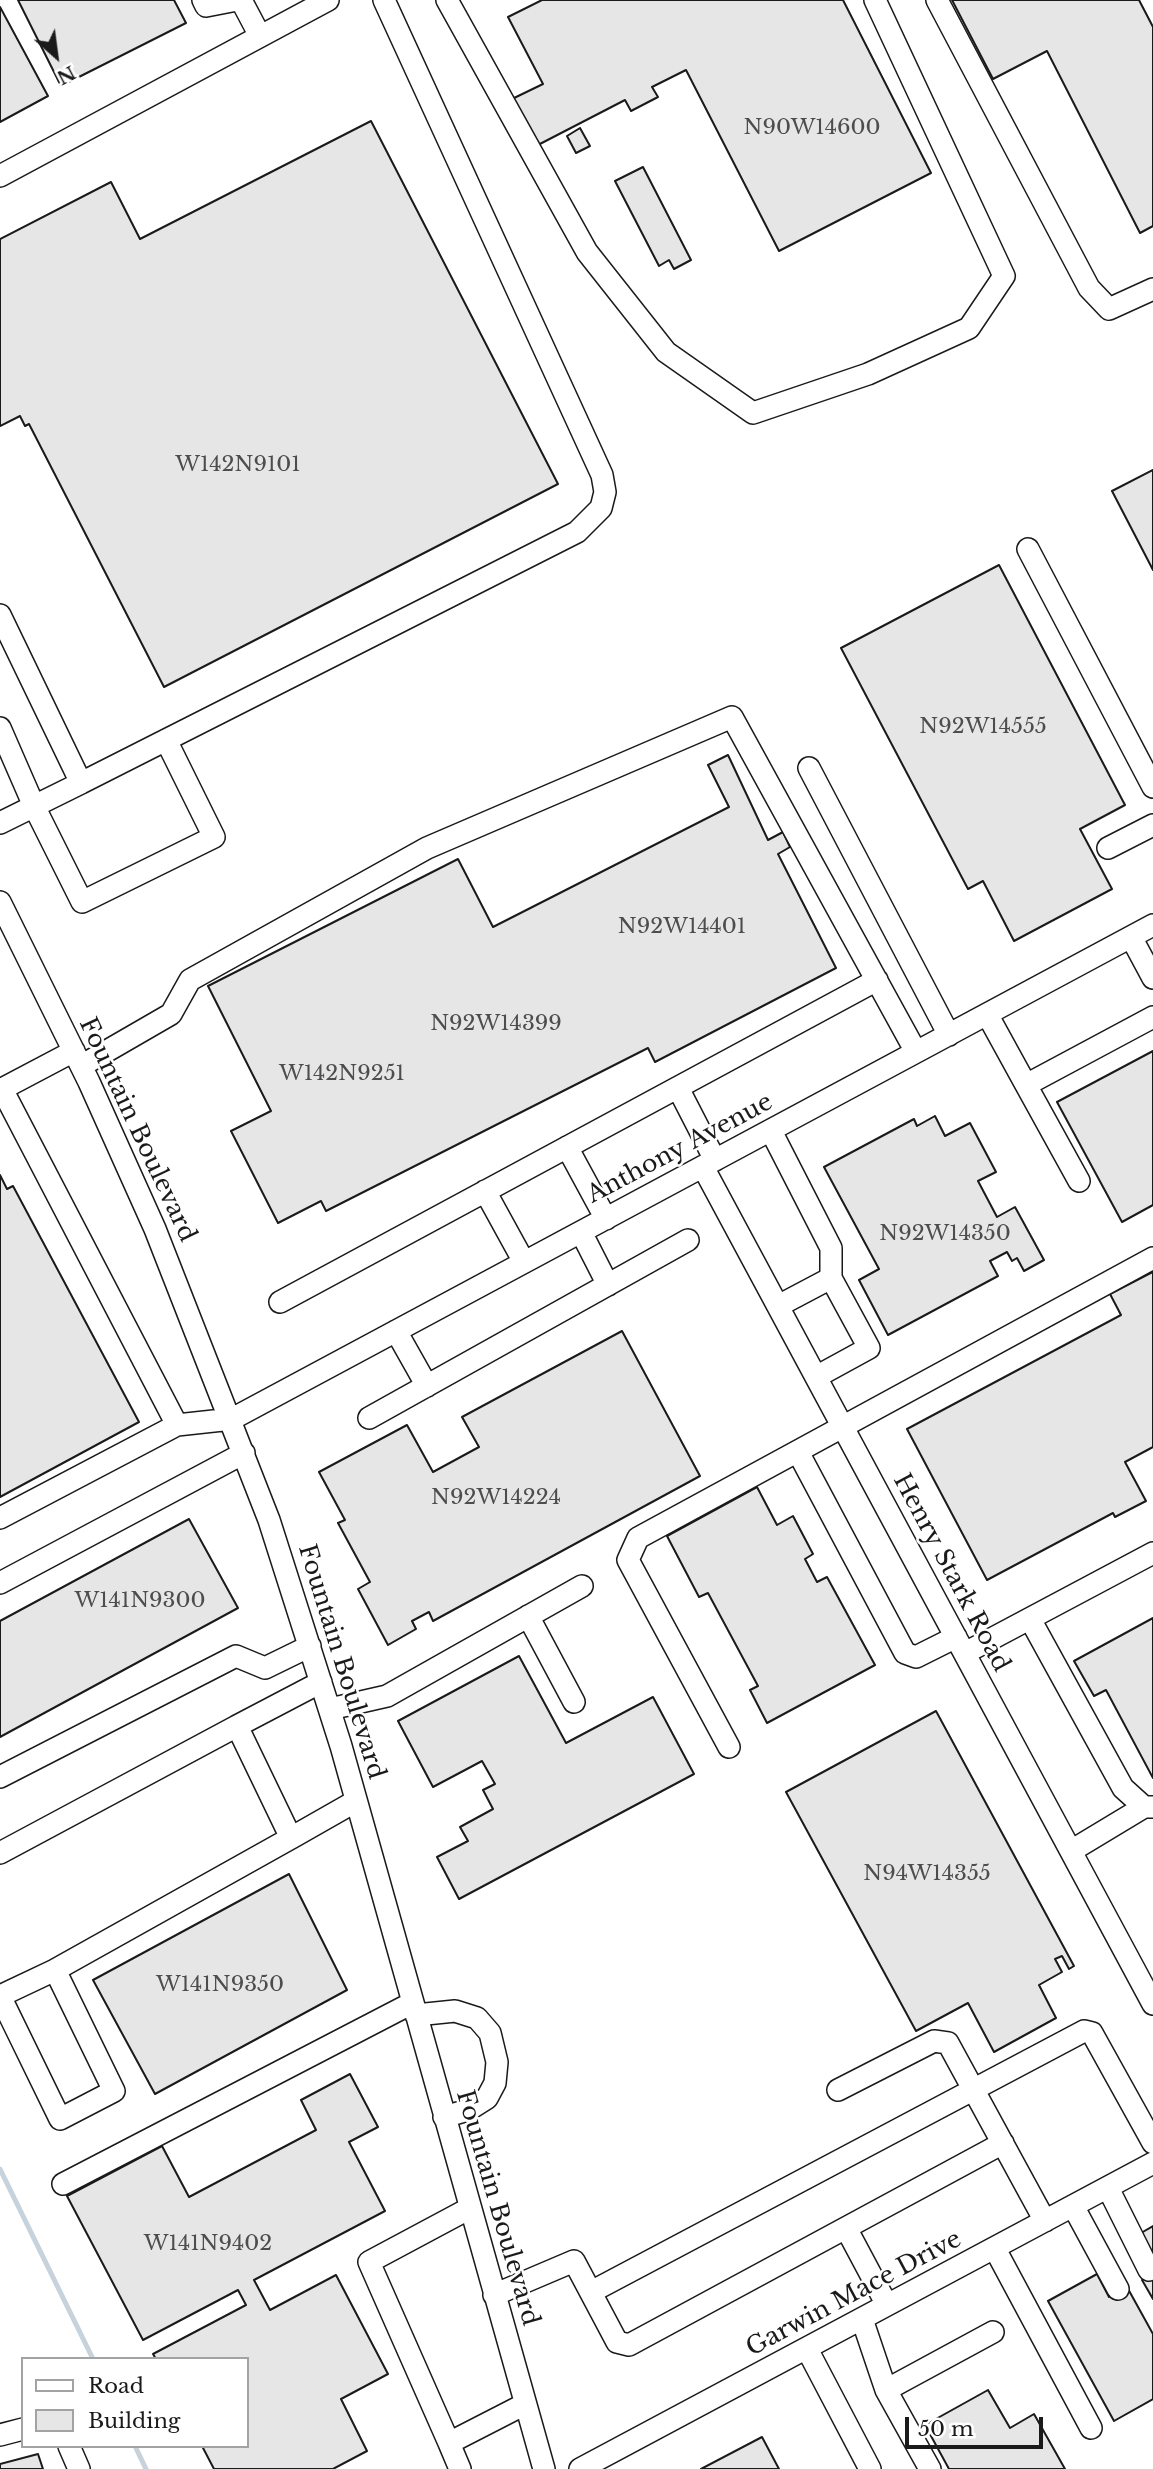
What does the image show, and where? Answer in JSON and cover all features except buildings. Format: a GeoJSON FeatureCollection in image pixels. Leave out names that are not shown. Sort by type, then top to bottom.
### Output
{"type":"FeatureCollection","features":[{"type":"Feature","properties":{"kind":"street"},"geometry":{"type":"LineString","coordinates":[[203,0],[206,6],[239,0],[260,36]]}},
{"type":"Feature","properties":{"kind":"street"},"geometry":{"type":"LineString","coordinates":[[0,176],[328,0]]}},
{"type":"Feature","properties":{"kind":"street"},"geometry":{"type":"LineString","coordinates":[[0,823],[577,532],[601,508],[605,492],[602,475],[384,0]]}},
{"type":"Feature","properties":{"kind":"street"},"geometry":{"type":"LineString","coordinates":[[447,0],[587,252],[666,352],[754,413],[868,374],[969,328],[1004,276],[875,0]]}},
{"type":"Feature","properties":{"kind":"street"},"geometry":{"type":"LineString","coordinates":[[937,0],[1089,288],[1109,309],[1153,289]]}},
{"type":"Feature","properties":{"kind":"street"},"geometry":{"type":"LineString","coordinates":[[1028,549],[1153,786]]}},
{"type":"Feature","properties":{"kind":"street"},"geometry":{"type":"LineString","coordinates":[[0,615],[80,783]]}},
{"type":"Feature","properties":{"kind":"street"},"geometry":{"type":"LineString","coordinates":[[177,1425],[1,1089],[78,1058],[171,1014],[190,980],[427,848],[732,717],[916,1052]]}},
{"type":"Feature","properties":{"kind":"street"},"geometry":{"type":"LineString","coordinates":[[0,728],[34,806],[82,902],[214,837],[166,740]]}},
{"type":"Feature","properties":{"kind":"street"},"geometry":{"type":"LineString","coordinates":[[809,768],[949,1035]]}},
{"type":"Feature","properties":{"kind":"street"},"geometry":{"type":"LineString","coordinates":[[1108,848],[1153,825]]}},
{"type":"Feature","properties":{"kind":"street","name":"Fountain Boulevard"},"geometry":{"type":"LineString","coordinates":[[0,902],[78,1058],[155,1229],[244,1452],[330,1709],[544,2469]]}},
{"type":"Feature","properties":{"kind":"street","name":"Anthony Avenue"},"geometry":{"type":"LineString","coordinates":[[232,1419],[1153,925]]}},
{"type":"Feature","properties":{"kind":"street"},"geometry":{"type":"LineString","coordinates":[[1131,937],[1153,978]]}},
{"type":"Feature","properties":{"kind":"street"},"geometry":{"type":"LineString","coordinates":[[280,1303],[877,980]]}},
{"type":"Feature","properties":{"kind":"street"},"geometry":{"type":"LineString","coordinates":[[987,1014],[1079,1181]]}},
{"type":"Feature","properties":{"kind":"street"},"geometry":{"type":"LineString","coordinates":[[1026,1085],[1153,1017]]}},
{"type":"Feature","properties":{"kind":"street","name":"Henry Stark Road"},"geometry":{"type":"LineString","coordinates":[[678,1087],[709,1164],[778,1306],[1153,2004]]}},
{"type":"Feature","properties":{"kind":"street"},"geometry":{"type":"LineString","coordinates":[[771,1130],[831,1248],[831,1278],[869,1348],[816,1377]]}},
{"type":"Feature","properties":{"kind":"street"},"geometry":{"type":"LineString","coordinates":[[567,1147],[606,1219]]}},
{"type":"Feature","properties":{"kind":"street"},"geometry":{"type":"LineString","coordinates":[[485,1191],[524,1262]]}},
{"type":"Feature","properties":{"kind":"street"},"geometry":{"type":"LineString","coordinates":[[580,1233],[608,1284]]}},
{"type":"Feature","properties":{"kind":"street"},"geometry":{"type":"LineString","coordinates":[[369,1418],[688,1240]]}},
{"type":"Feature","properties":{"kind":"street"},"geometry":{"type":"LineString","coordinates":[[729,1747],[628,1560],[638,1538],[1153,1258]]}},
{"type":"Feature","properties":{"kind":"street"},"geometry":{"type":"LineString","coordinates":[[778,1306],[831,1278]]}},
{"type":"Feature","properties":{"kind":"street"},"geometry":{"type":"LineString","coordinates":[[396,1331],[427,1386]]}},
{"type":"Feature","properties":{"kind":"street"},"geometry":{"type":"LineString","coordinates":[[0,1518],[177,1425],[232,1419]]}},
{"type":"Feature","properties":{"kind":"street"},"geometry":{"type":"LineString","coordinates":[[0,1583],[244,1452]]}},
{"type":"Feature","properties":{"kind":"street"},"geometry":{"type":"LineString","coordinates":[[799,1452],[905,1653],[916,1657],[960,1645],[1030,1619],[1153,1553]]}},
{"type":"Feature","properties":{"kind":"street"},"geometry":{"type":"LineString","coordinates":[[330,1709],[387,1696],[582,1586]]}},
{"type":"Feature","properties":{"kind":"street"},"geometry":{"type":"LineString","coordinates":[[528,1616],[574,1702]]}},
{"type":"Feature","properties":{"kind":"street"},"geometry":{"type":"LineString","coordinates":[[1030,1619],[1123,1788],[1149,1807],[1071,1851]]}},
{"type":"Feature","properties":{"kind":"street"},"geometry":{"type":"LineString","coordinates":[[0,1777],[236,1656],[265,1668],[310,1646]]}},
{"type":"Feature","properties":{"kind":"street"},"geometry":{"type":"LineString","coordinates":[[0,1853],[321,1682]]}},
{"type":"Feature","properties":{"kind":"street"},"geometry":{"type":"LineString","coordinates":[[237,1726],[291,1838]]}},
{"type":"Feature","properties":{"kind":"street"},"geometry":{"type":"LineString","coordinates":[[55,1970],[114,2091],[60,2119],[0,1996],[55,1970],[356,1801]]}},
{"type":"Feature","properties":{"kind":"street"},"geometry":{"type":"LineString","coordinates":[[63,2184],[414,2009],[455,2011],[477,2018],[489,2033],[497,2062],[495,2083],[487,2098],[468,2110],[444,2117]]}},
{"type":"Feature","properties":{"kind":"street"},"geometry":{"type":"LineString","coordinates":[[591,2292],[1084,2031],[1092,2034],[1153,2143]]}},
{"type":"Feature","properties":{"kind":"street"},"geometry":{"type":"LineString","coordinates":[[838,2090],[934,2041],[948,2043],[1045,2221]]}},
{"type":"Feature","properties":{"kind":"street"},"geometry":{"type":"LineString","coordinates":[[494,2295],[574,2261],[617,2342],[629,2345],[1003,2143]]}},
{"type":"Feature","properties":{"kind":"street","name":"Garwin Mace Drive"},"geometry":{"type":"LineString","coordinates":[[579,2469],[1153,2163]]}},
{"type":"Feature","properties":{"kind":"street"},"geometry":{"type":"LineString","coordinates":[[1108,2188],[1149,2270]]}},
{"type":"Feature","properties":{"kind":"street"},"geometry":{"type":"LineString","coordinates":[[1073,2206],[1118,2289]]}},
{"type":"Feature","properties":{"kind":"street"},"geometry":{"type":"LineString","coordinates":[[460,2469],[369,2262],[470,2208]]}},
{"type":"Feature","properties":{"kind":"street"},"geometry":{"type":"LineString","coordinates":[[846,2228],[887,2305]]}},
{"type":"Feature","properties":{"kind":"street"},"geometry":{"type":"LineString","coordinates":[[995,2249],[1091,2428]]}},
{"type":"Feature","properties":{"kind":"street"},"geometry":{"type":"LineString","coordinates":[[862,2319],[886,2390],[930,2469]]}},
{"type":"Feature","properties":{"kind":"street"},"geometry":{"type":"LineString","coordinates":[[886,2390],[993,2332]]}},
{"type":"Feature","properties":{"kind":"street"},"geometry":{"type":"LineString","coordinates":[[807,2349],[870,2469]]}},
{"type":"Feature","properties":{"kind":"street"},"geometry":{"type":"LineString","coordinates":[[449,2443],[525,2404]]}},
{"type":"Feature","properties":{"kind":"street"},"geometry":{"type":"LineString","coordinates":[[0,2435],[21,2430]]}},
{"type":"Feature","properties":{"kind":"street"},"geometry":{"type":"LineString","coordinates":[[70,2448],[79,2469]]}},
{"type":"Feature","properties":{"kind":"waterway"},"geometry":{"type":"LineString","coordinates":[[0,2169],[92,2357]]}},
{"type":"Feature","properties":{"kind":"waterway"},"geometry":{"type":"LineString","coordinates":[[136,2448],[146,2469]]}}]}
